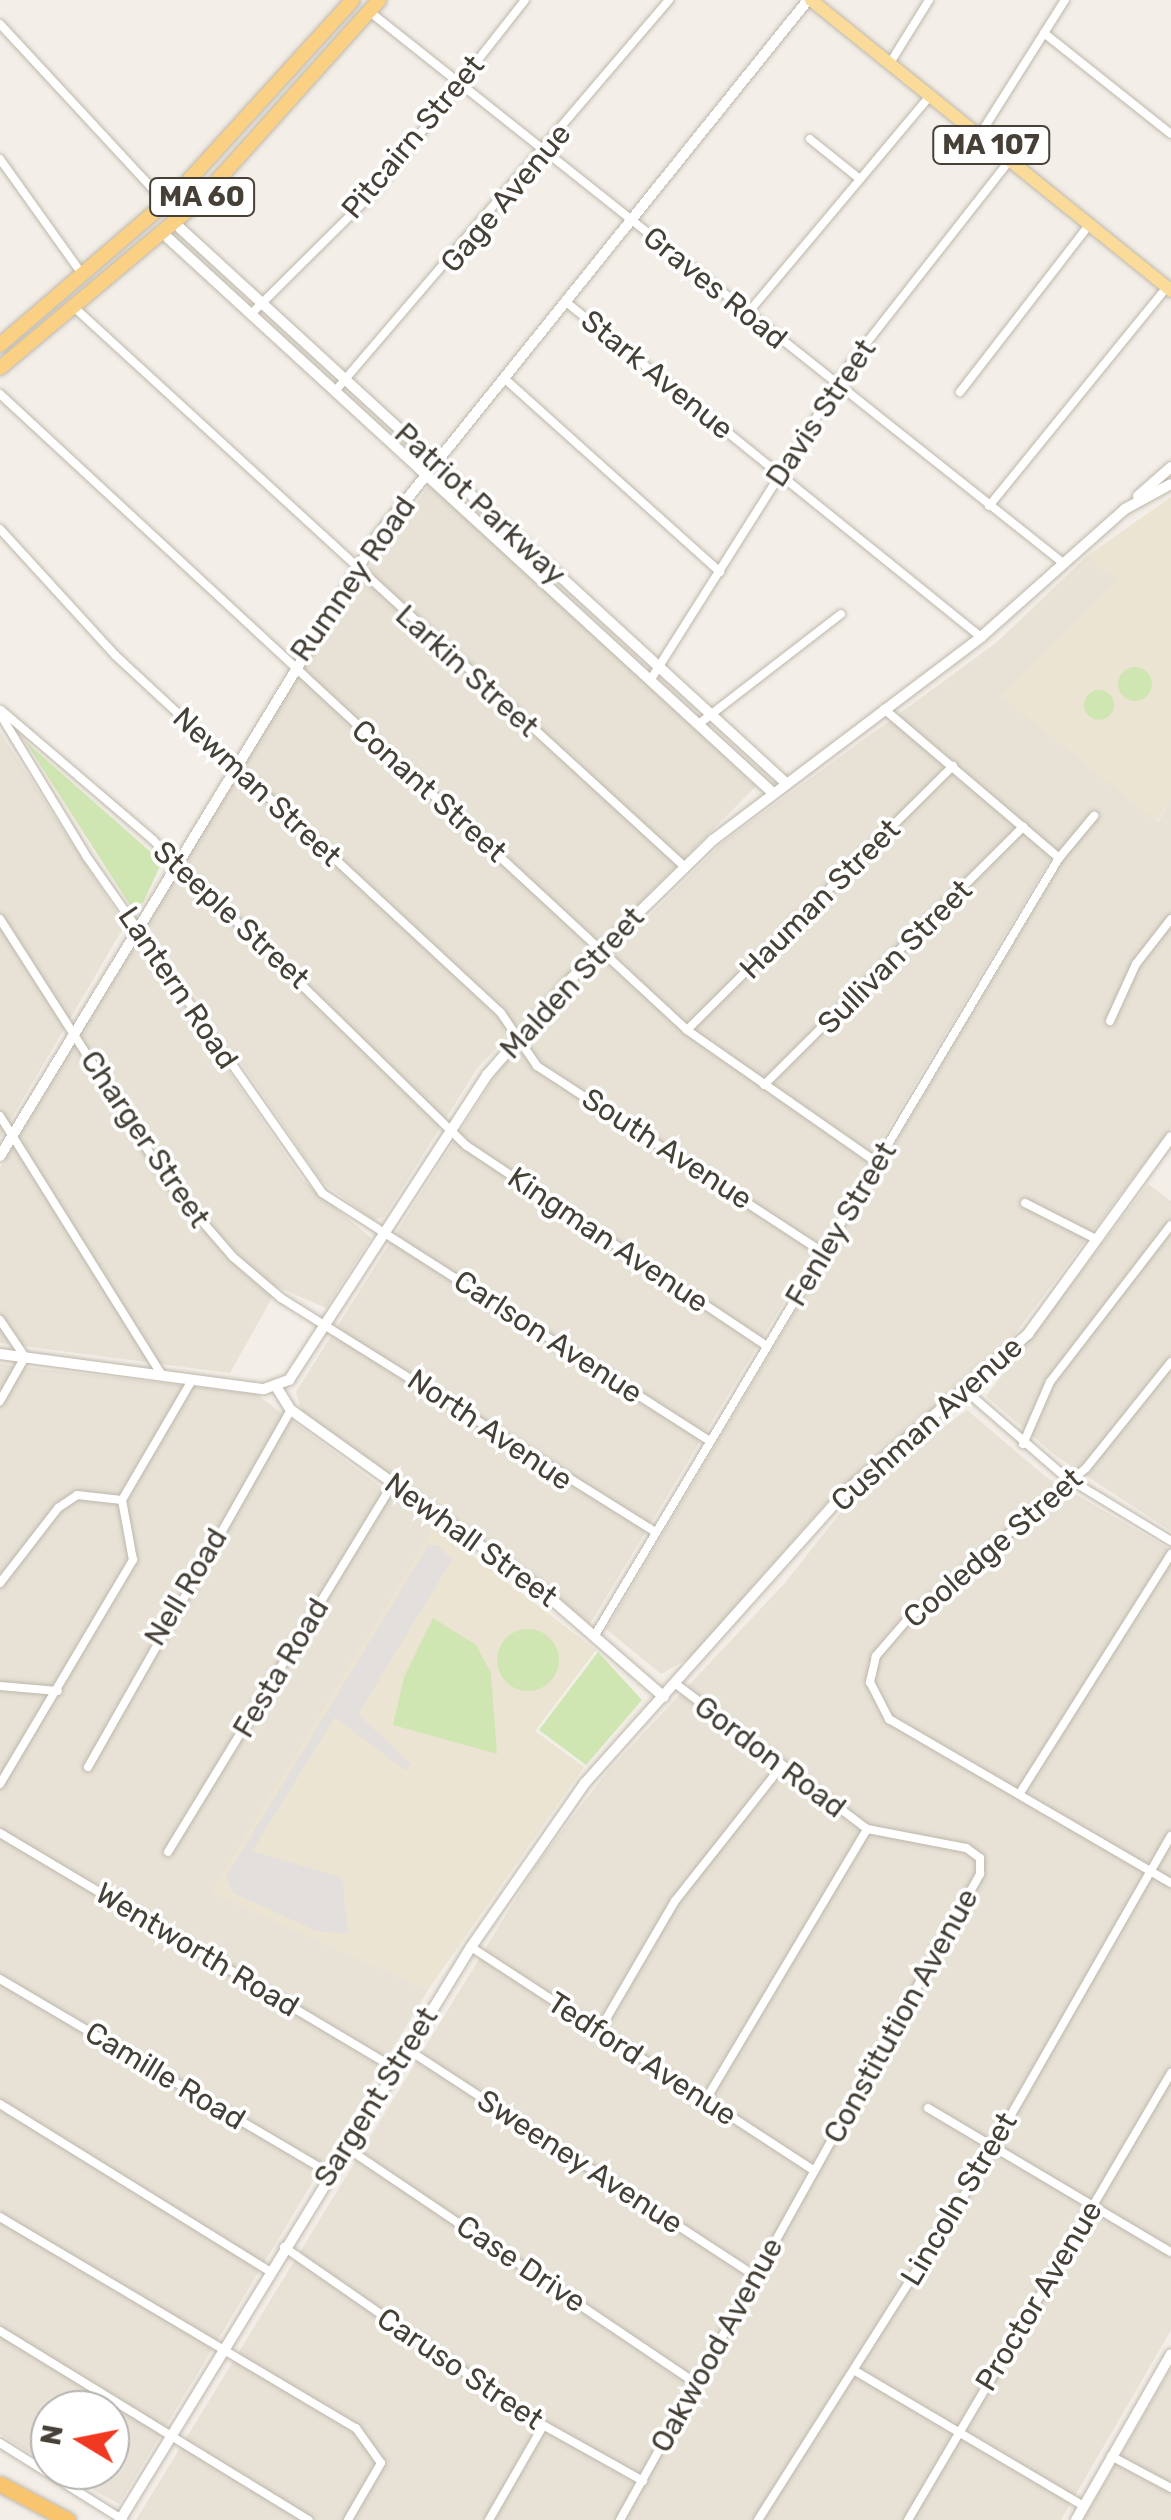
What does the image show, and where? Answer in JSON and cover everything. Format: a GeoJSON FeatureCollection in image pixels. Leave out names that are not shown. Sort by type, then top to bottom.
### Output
{"type":"FeatureCollection","features":[{"type":"Feature","properties":{"kind":"highway","name":"MA 60"},"geometry":{"type":"LineString","coordinates":[[0,345],[84,278],[166,204],[352,0]]}},
{"type":"Feature","properties":{"kind":"highway","name":"MA 60"},"geometry":{"type":"LineString","coordinates":[[0,368],[172,230],[374,6]]}},
{"type":"Feature","properties":{"kind":"highway"},"geometry":{"type":"LineString","coordinates":[[0,2484],[68,2520]]}},
{"type":"Feature","properties":{"kind":"main road","name":"MA 107"},"geometry":{"type":"LineString","coordinates":[[809,0],[1168,289]]}},
{"type":"Feature","properties":{"kind":"street","name":"Pitcairn Street"},"geometry":{"type":"LineString","coordinates":[[257,306],[376,190],[526,0]]}},
{"type":"Feature","properties":{"kind":"street","name":"Gage Avenue"},"geometry":{"type":"LineString","coordinates":[[336,390],[546,152],[669,0]]}},
{"type":"Feature","properties":{"kind":"street","name":"Rumney Road"},"geometry":{"type":"LineString","coordinates":[[0,1156],[291,666],[354,569],[809,0]]}},
{"type":"Feature","properties":{"kind":"street"},"geometry":{"type":"LineString","coordinates":[[890,63],[930,0]]}},
{"type":"Feature","properties":{"kind":"street"},"geometry":{"type":"LineString","coordinates":[[980,136],[1065,0]]}},
{"type":"Feature","properties":{"kind":"street","name":"Graves Road"},"geometry":{"type":"LineString","coordinates":[[374,6],[459,84],[1062,562]]}},
{"type":"Feature","properties":{"kind":"street"},"geometry":{"type":"LineString","coordinates":[[0,24],[166,204]]}},
{"type":"Feature","properties":{"kind":"street"},"geometry":{"type":"LineString","coordinates":[[1044,33],[1171,134]]}},
{"type":"Feature","properties":{"kind":"street"},"geometry":{"type":"LineString","coordinates":[[747,314],[930,96]]}},
{"type":"Feature","properties":{"kind":"street"},"geometry":{"type":"LineString","coordinates":[[810,140],[860,179]]}},
{"type":"Feature","properties":{"kind":"street"},"geometry":{"type":"LineString","coordinates":[[0,159],[84,278]]}},
{"type":"Feature","properties":{"kind":"street","name":"Davis Street"},"geometry":{"type":"LineString","coordinates":[[655,675],[837,386],[1010,160]]}},
{"type":"Feature","properties":{"kind":"street"},"geometry":{"type":"LineString","coordinates":[[960,392],[1090,224]]}},
{"type":"Feature","properties":{"kind":"street","name":"Patriot Parkway"},"geometry":{"type":"LineString","coordinates":[[172,230],[257,306],[347,378],[655,675]]}},
{"type":"Feature","properties":{"kind":"street"},"geometry":{"type":"LineString","coordinates":[[989,506],[1168,289]]}},
{"type":"Feature","properties":{"kind":"street","name":"Stark Avenue"},"geometry":{"type":"LineString","coordinates":[[566,302],[981,637]]}},
{"type":"Feature","properties":{"kind":"street","name":"Patriot Parkway"},"geometry":{"type":"LineString","coordinates":[[257,306],[336,390],[704,719],[787,784]]}},
{"type":"Feature","properties":{"kind":"street","name":"Larkin Street"},"geometry":{"type":"LineString","coordinates":[[76,309],[354,569],[685,867]]}},
{"type":"Feature","properties":{"kind":"street"},"geometry":{"type":"LineString","coordinates":[[505,379],[720,572]]}},
{"type":"Feature","properties":{"kind":"street","name":"Conant Street"},"geometry":{"type":"LineString","coordinates":[[0,394],[687,1030],[878,1163]]}},
{"type":"Feature","properties":{"kind":"street"},"geometry":{"type":"LineString","coordinates":[[1125,509],[1171,467]]}},
{"type":"Feature","properties":{"kind":"street","name":"Malden Street"},"geometry":{"type":"LineString","coordinates":[[278,1388],[326,1324],[514,1040],[601,950],[685,867],[774,794],[981,637],[1125,509],[1171,484]]}},
{"type":"Feature","properties":{"kind":"street","name":"Newman Street"},"geometry":{"type":"LineString","coordinates":[[0,530],[115,655],[501,1013],[514,1040]]}},
{"type":"Feature","properties":{"kind":"street"},"geometry":{"type":"LineString","coordinates":[[704,719],[840,614]]}},
{"type":"Feature","properties":{"kind":"street"},"geometry":{"type":"LineString","coordinates":[[884,708],[1059,858]]}},
{"type":"Feature","properties":{"kind":"street","name":"Steeple Street"},"geometry":{"type":"LineString","coordinates":[[0,712],[175,862],[451,1132]]}},
{"type":"Feature","properties":{"kind":"street","name":"Lantern Road"},"geometry":{"type":"LineString","coordinates":[[0,712],[138,927],[322,1193],[385,1235]]}},
{"type":"Feature","properties":{"kind":"street","name":"Patriot Parkway"},"geometry":{"type":"LineString","coordinates":[[704,719],[774,794]]}},
{"type":"Feature","properties":{"kind":"street","name":"Hauman Street"},"geometry":{"type":"LineString","coordinates":[[687,1030],[953,766]]}},
{"type":"Feature","properties":{"kind":"street","name":"Fenley Street"},"geometry":{"type":"LineString","coordinates":[[595,1635],[1059,858],[1094,816]]}},
{"type":"Feature","properties":{"kind":"street","name":"Sullivan Street"},"geometry":{"type":"LineString","coordinates":[[764,1084],[1023,826]]}},
{"type":"Feature","properties":{"kind":"street","name":"Charger Street"},"geometry":{"type":"LineString","coordinates":[[0,919],[73,1034],[213,1238],[326,1324]]}},
{"type":"Feature","properties":{"kind":"street"},"geometry":{"type":"LineString","coordinates":[[1110,1021],[1136,964],[1171,919]]}},
{"type":"Feature","properties":{"kind":"street","name":"South Avenue"},"geometry":{"type":"LineString","coordinates":[[514,1040],[537,1066],[824,1252]]}},
{"type":"Feature","properties":{"kind":"street"},"geometry":{"type":"LineString","coordinates":[[0,1116],[161,1374]]}},
{"type":"Feature","properties":{"kind":"street","name":"Kingman Avenue"},"geometry":{"type":"LineString","coordinates":[[451,1132],[768,1346]]}},
{"type":"Feature","properties":{"kind":"street","name":"Cushman Avenue"},"geometry":{"type":"LineString","coordinates":[[664,1696],[844,1492],[1028,1334],[1171,1136]]}},
{"type":"Feature","properties":{"kind":"street"},"geometry":{"type":"LineString","coordinates":[[1025,1202],[1096,1239]]}},
{"type":"Feature","properties":{"kind":"street"},"geometry":{"type":"LineString","coordinates":[[1022,1444],[1050,1382],[1171,1225]]}},
{"type":"Feature","properties":{"kind":"street","name":"Carlson Avenue"},"geometry":{"type":"LineString","coordinates":[[385,1235],[710,1441]]}},
{"type":"Feature","properties":{"kind":"street"},"geometry":{"type":"LineString","coordinates":[[0,1320],[25,1358]]}},
{"type":"Feature","properties":{"kind":"street","name":"North Avenue"},"geometry":{"type":"LineString","coordinates":[[326,1324],[655,1532]]}},
{"type":"Feature","properties":{"kind":"street"},"geometry":{"type":"LineString","coordinates":[[0,1354],[278,1388]]}},
{"type":"Feature","properties":{"kind":"street"},"geometry":{"type":"LineString","coordinates":[[0,1401],[25,1358]]}},
{"type":"Feature","properties":{"kind":"street","name":"Cooledge Street"},"geometry":{"type":"LineString","coordinates":[[1020,1793],[888,1719],[870,1672],[907,1620],[1072,1480],[1171,1362]]}},
{"type":"Feature","properties":{"kind":"street"},"geometry":{"type":"LineString","coordinates":[[0,1784],[133,1560],[122,1500],[192,1380]]}},
{"type":"Feature","properties":{"kind":"street","name":"Newhall Street"},"geometry":{"type":"LineString","coordinates":[[278,1388],[290,1410],[595,1635],[664,1696]]}},
{"type":"Feature","properties":{"kind":"street"},"geometry":{"type":"LineString","coordinates":[[966,1391],[1022,1444],[1171,1542]]}},
{"type":"Feature","properties":{"kind":"street","name":"Nell Road"},"geometry":{"type":"LineString","coordinates":[[88,1767],[290,1410]]}},
{"type":"Feature","properties":{"kind":"street","name":"Festa Road"},"geometry":{"type":"LineString","coordinates":[[168,1852],[393,1483]]}},
{"type":"Feature","properties":{"kind":"street"},"geometry":{"type":"LineString","coordinates":[[0,1584],[58,1508],[77,1495],[122,1500]]}},
{"type":"Feature","properties":{"kind":"street"},"geometry":{"type":"LineString","coordinates":[[1171,1554],[1020,1793],[1171,1882]]}},
{"type":"Feature","properties":{"kind":"street","name":"Gordon Road"},"geometry":{"type":"LineString","coordinates":[[676,1684],[780,1768],[867,1829],[980,1858]]}},
{"type":"Feature","properties":{"kind":"street"},"geometry":{"type":"LineString","coordinates":[[0,1686],[58,1690]]}},
{"type":"Feature","properties":{"kind":"street","name":"Sargent Street"},"geometry":{"type":"LineString","coordinates":[[121,2520],[345,2146],[470,1947],[585,1783],[664,1696]]}},
{"type":"Feature","properties":{"kind":"street"},"geometry":{"type":"LineString","coordinates":[[599,2031],[675,1901],[780,1768]]}},
{"type":"Feature","properties":{"kind":"street"},"geometry":{"type":"LineString","coordinates":[[705,2100],[867,1829]]}},
{"type":"Feature","properties":{"kind":"street","name":"Wentworth Road"},"geometry":{"type":"LineString","coordinates":[[0,1833],[394,2068]]}},
{"type":"Feature","properties":{"kind":"street","name":"Lincoln Street"},"geometry":{"type":"LineString","coordinates":[[758,2520],[812,2426],[857,2372],[1171,1836]]}},
{"type":"Feature","properties":{"kind":"street","name":"Constitution Avenue"},"geometry":{"type":"LineString","coordinates":[[814,2171],[949,1940],[980,1858]]}},
{"type":"Feature","properties":{"kind":"street","name":"Tedford Avenue"},"geometry":{"type":"LineString","coordinates":[[470,1947],[814,2171]]}},
{"type":"Feature","properties":{"kind":"street","name":"Camille Road"},"geometry":{"type":"LineString","coordinates":[[0,1979],[329,2173]]}},
{"type":"Feature","properties":{"kind":"street","name":"Sweeney Avenue"},"geometry":{"type":"LineString","coordinates":[[406,2048],[754,2274]]}},
{"type":"Feature","properties":{"kind":"street","name":"Proctor Avenue"},"geometry":{"type":"LineString","coordinates":[[908,2520],[1171,2073]]}},
{"type":"Feature","properties":{"kind":"street"},"geometry":{"type":"LineString","coordinates":[[0,2104],[269,2272]]}},
{"type":"Feature","properties":{"kind":"street"},"geometry":{"type":"LineString","coordinates":[[928,2108],[1171,2252]]}},
{"type":"Feature","properties":{"kind":"street","name":"Case Drive"},"geometry":{"type":"LineString","coordinates":[[345,2146],[696,2383]]}},
{"type":"Feature","properties":{"kind":"street","name":"Oakwood Avenue"},"geometry":{"type":"LineString","coordinates":[[620,2520],[814,2171]]}},
{"type":"Feature","properties":{"kind":"street"},"geometry":{"type":"LineString","coordinates":[[0,2217],[219,2354],[356,2428],[378,2456],[348,2520]]}},
{"type":"Feature","properties":{"kind":"street","name":"Caruso Street"},"geometry":{"type":"LineString","coordinates":[[284,2247],[543,2426],[643,2481]]}},
{"type":"Feature","properties":{"kind":"street"},"geometry":{"type":"LineString","coordinates":[[0,2331],[309,2520]]}},
{"type":"Feature","properties":{"kind":"street"},"geometry":{"type":"LineString","coordinates":[[1076,2520],[1170,2356]]}},
{"type":"Feature","properties":{"kind":"street"},"geometry":{"type":"LineString","coordinates":[[857,2372],[1084,2506]]}},
{"type":"Feature","properties":{"kind":"street"},"geometry":{"type":"LineString","coordinates":[[489,2520],[543,2426]]}},
{"type":"Feature","properties":{"kind":"street"},"geometry":{"type":"LineString","coordinates":[[0,2443],[121,2520]]}},
{"type":"Feature","properties":{"kind":"street"},"geometry":{"type":"LineString","coordinates":[[1111,2456],[1171,2488]]}},
{"type":"Feature","properties":{"kind":"shaded area"},"geometry":{"type":"Polygon","coordinates":[[[431,483],[756,786],[478,1067],[384,1217],[373,1220],[321,1181],[147,924],[304,656],[431,483]]]}},
{"type":"Feature","properties":{"kind":"shaded area"},"geometry":{"type":"Polygon","coordinates":[[[1171,497],[1171,799],[1157,822],[1000,695],[1118,580],[1087,556],[1171,497]]]}},
{"type":"Feature","properties":{"kind":"shaded area"},"geometry":{"type":"Polygon","coordinates":[[[1087,556],[1118,580],[1158,822],[1171,799],[1171,1128],[1010,1340],[827,1502],[691,1657],[661,1674],[606,1629],[1061,864],[1051,858],[590,1624],[302,1413],[296,1392],[499,1070],[537,1028],[722,843],[996,643],[1087,556]]]}},
{"type":"Feature","properties":{"kind":"shaded area"},"geometry":{"type":"Polygon","coordinates":[[[0,732],[125,925],[0,1138],[0,732]]]}},
{"type":"Feature","properties":{"kind":"shaded area"},"geometry":{"type":"Polygon","coordinates":[[[138,939],[303,1180],[371,1238],[326,1308],[278,1287],[230,1373],[0,1343],[0,1168],[138,939]]]}},
{"type":"Feature","properties":{"kind":"shaded area"},"geometry":{"type":"Polygon","coordinates":[[[1148,1184],[1171,1201],[1171,1531],[1056,1456],[986,1396],[1148,1184]]]}},
{"type":"Feature","properties":{"kind":"shaded area"},"geometry":{"type":"Polygon","coordinates":[[[0,1364],[256,1394],[435,1527],[212,1893],[428,1990],[130,2486],[130,2390],[30,2390],[30,2453],[0,2434],[0,1364]]]}},
{"type":"Feature","properties":{"kind":"shaded area"},"geometry":{"type":"Polygon","coordinates":[[[967,1410],[1046,1477],[1171,1550],[1171,2330],[1061,2520],[136,2520],[537,1864],[607,1772],[784,1584],[861,1487],[967,1410]]]}},
{"type":"Feature","properties":{"kind":"shaded area"},"geometry":{"type":"Polygon","coordinates":[[[435,1527],[596,1650],[535,1731],[584,1767],[428,1990],[211,1893],[435,1527]]]}},
{"type":"Feature","properties":{"kind":"shaded area"},"geometry":{"type":"Polygon","coordinates":[[[438,1545],[452,1560],[358,1714],[411,1764],[406,1771],[335,1717],[252,1851],[342,1878],[348,1934],[317,1931],[233,1893],[226,1877],[428,1546],[438,1545]]]}},
{"type":"Feature","properties":{"kind":"shaded area"},"geometry":{"type":"Polygon","coordinates":[[[1171,2368],[1171,2520],[1083,2520],[1171,2368]]]}},
{"type":"Feature","properties":{"kind":"shaded area"},"geometry":{"type":"Polygon","coordinates":[[[93,2490],[127,2490],[119,2504],[93,2490]]]}},
{"type":"Feature","properties":{"kind":"green space"},"geometry":{"type":"Polygon","coordinates":[[[1135,667],[1147,672],[1152,684],[1147,696],[1135,701],[1123,696],[1118,684],[1123,672],[1135,667]]]}},
{"type":"Feature","properties":{"kind":"green space"},"geometry":{"type":"Polygon","coordinates":[[[1099,690],[1110,694],[1114,705],[1110,716],[1099,720],[1088,716],[1084,705],[1088,694],[1099,690]]]}},
{"type":"Feature","properties":{"kind":"green space"},"geometry":{"type":"Polygon","coordinates":[[[25,741],[162,862],[143,903],[130,905],[25,741]]]}},
{"type":"Feature","properties":{"kind":"green space"},"geometry":{"type":"Polygon","coordinates":[[[433,1618],[476,1645],[491,1673],[497,1754],[393,1725],[404,1677],[433,1618]]]}},
{"type":"Feature","properties":{"kind":"green space"},"geometry":{"type":"Polygon","coordinates":[[[528,1629],[550,1638],[559,1660],[550,1682],[528,1691],[506,1682],[497,1660],[506,1638],[528,1629]]]}},
{"type":"Feature","properties":{"kind":"green space"},"geometry":{"type":"Polygon","coordinates":[[[598,1652],[642,1700],[586,1765],[539,1730],[598,1652]]]}}]}
